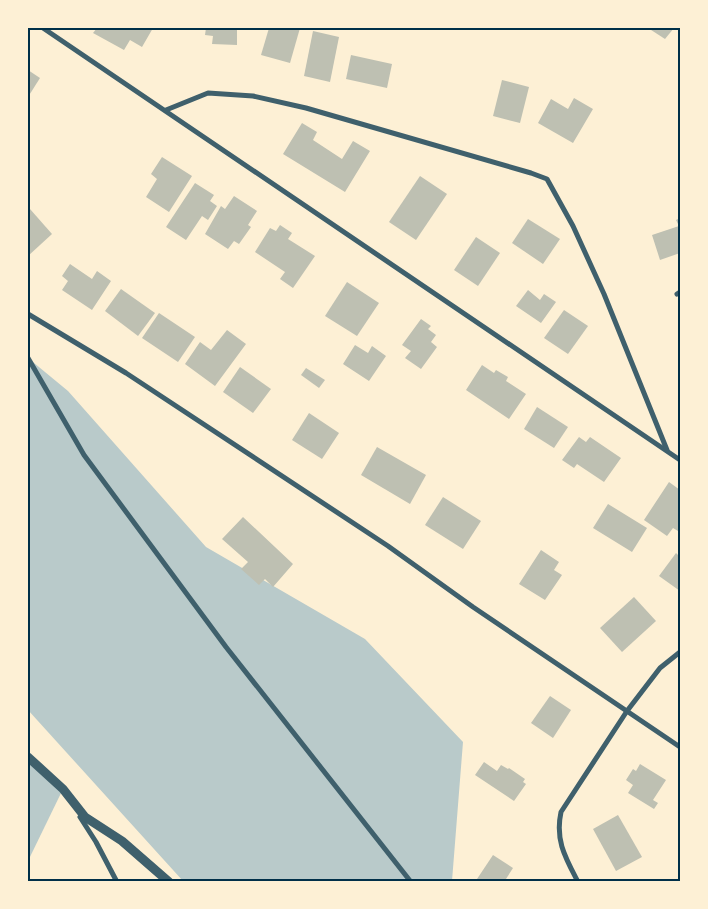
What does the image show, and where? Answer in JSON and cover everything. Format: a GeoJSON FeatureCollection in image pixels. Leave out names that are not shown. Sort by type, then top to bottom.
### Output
{"type":"FeatureCollection","features":[{"type":"Feature","properties":{"kind":"street"},"geometry":{"type":"LineString","coordinates":[[44,28],[680,460]]}},
{"type":"Feature","properties":{"kind":"street"},"geometry":{"type":"LineString","coordinates":[[166,110],[208,93],[253,96],[306,108],[547,179],[573,226],[604,294],[667,450]]}},
{"type":"Feature","properties":{"kind":"street"},"geometry":{"type":"LineString","coordinates":[[28,314],[126,373],[355,524],[680,747]]}},
{"type":"Feature","properties":{"kind":"street"},"geometry":{"type":"LineString","coordinates":[[28,358],[84,455],[226,646],[411,882]]}},
{"type":"Feature","properties":{"kind":"street"},"geometry":{"type":"LineString","coordinates":[[578,882],[563,853],[557,826],[561,812],[627,711],[660,668],[680,652]]}},
{"type":"Feature","properties":{"kind":"street"},"geometry":{"type":"LineString","coordinates":[[28,757],[63,789],[85,816],[122,841],[169,882]]}},
{"type":"Feature","properties":{"kind":"street"},"geometry":{"type":"LineString","coordinates":[[63,789],[96,842],[117,882]]}},
{"type":"Feature","properties":{"kind":"shaded area"},"geometry":{"type":"Polygon","coordinates":[[[28,358],[68,391],[206,547],[365,639],[463,742],[452,881],[183,881],[28,710],[28,358]]]}},
{"type":"Feature","properties":{"kind":"shaded area"},"geometry":{"type":"Polygon","coordinates":[[[28,757],[63,789],[28,861],[28,757]]]}},
{"type":"Feature","properties":{"kind":"building"},"geometry":{"type":"Polygon","coordinates":[[[97,28],[153,28],[142,47],[130,40],[124,50],[93,33],[97,28]]]}},
{"type":"Feature","properties":{"kind":"building"},"geometry":{"type":"Polygon","coordinates":[[[206,28],[237,28],[237,45],[212,44],[213,36],[205,35],[206,28]]]}},
{"type":"Feature","properties":{"kind":"building"},"geometry":{"type":"Polygon","coordinates":[[[269,28],[300,28],[290,63],[261,55],[269,28]]]}},
{"type":"Feature","properties":{"kind":"building"},"geometry":{"type":"Polygon","coordinates":[[[648,28],[674,28],[665,39],[648,28]]]}},
{"type":"Feature","properties":{"kind":"building"},"geometry":{"type":"Polygon","coordinates":[[[313,31],[339,37],[330,82],[304,76],[313,31]]]}},
{"type":"Feature","properties":{"kind":"building"},"geometry":{"type":"Polygon","coordinates":[[[351,55],[392,64],[387,88],[346,79],[351,55]]]}},
{"type":"Feature","properties":{"kind":"building"},"geometry":{"type":"Polygon","coordinates":[[[28,70],[40,78],[28,97],[28,70]]]}},
{"type":"Feature","properties":{"kind":"building"},"geometry":{"type":"Polygon","coordinates":[[[502,80],[529,87],[520,123],[493,116],[502,80]]]}},
{"type":"Feature","properties":{"kind":"building"},"geometry":{"type":"Polygon","coordinates":[[[574,98],[593,109],[573,143],[538,123],[551,99],[568,109],[574,98]]]}},
{"type":"Feature","properties":{"kind":"building"},"geometry":{"type":"Polygon","coordinates":[[[302,123],[317,132],[313,140],[342,159],[353,141],[370,151],[345,192],[283,154],[302,123]]]}},
{"type":"Feature","properties":{"kind":"building"},"geometry":{"type":"Polygon","coordinates":[[[162,157],[192,176],[169,212],[146,197],[157,179],[151,174],[162,157]]]}},
{"type":"Feature","properties":{"kind":"building"},"geometry":{"type":"Polygon","coordinates":[[[420,176],[447,194],[416,240],[389,222],[420,176]]]}},
{"type":"Feature","properties":{"kind":"building"},"geometry":{"type":"Polygon","coordinates":[[[195,183],[214,195],[210,201],[217,206],[208,220],[202,216],[186,240],[166,227],[195,183]]]}},
{"type":"Feature","properties":{"kind":"building"},"geometry":{"type":"Polygon","coordinates":[[[234,196],[257,211],[248,225],[251,227],[239,244],[234,241],[228,249],[205,234],[221,206],[225,209],[234,196]]]}},
{"type":"Feature","properties":{"kind":"building"},"geometry":{"type":"Polygon","coordinates":[[[30,209],[52,234],[28,256],[28,211],[30,209]]]}},
{"type":"Feature","properties":{"kind":"building"},"geometry":{"type":"Polygon","coordinates":[[[680,218],[680,253],[660,260],[652,235],[679,226],[676,220],[680,218]]]}},
{"type":"Feature","properties":{"kind":"building"},"geometry":{"type":"Polygon","coordinates":[[[528,219],[560,239],[543,264],[512,243],[528,219]]]}},
{"type":"Feature","properties":{"kind":"building"},"geometry":{"type":"Polygon","coordinates":[[[280,225],[292,233],[288,239],[315,256],[293,288],[280,279],[285,272],[255,252],[270,228],[276,231],[280,225]]]}},
{"type":"Feature","properties":{"kind":"building"},"geometry":{"type":"Polygon","coordinates":[[[476,237],[500,253],[478,286],[454,270],[476,237]]]}},
{"type":"Feature","properties":{"kind":"building"},"geometry":{"type":"Polygon","coordinates":[[[70,264],[92,279],[97,271],[111,281],[92,310],[62,290],[68,281],[62,276],[70,264]]]}},
{"type":"Feature","properties":{"kind":"building"},"geometry":{"type":"Polygon","coordinates":[[[347,282],[379,303],[357,336],[325,316],[347,282]]]}},
{"type":"Feature","properties":{"kind":"building"},"geometry":{"type":"Polygon","coordinates":[[[121,289],[155,313],[138,336],[105,311],[121,289]]]}},
{"type":"Feature","properties":{"kind":"building"},"geometry":{"type":"Polygon","coordinates":[[[528,290],[540,300],[544,294],[556,302],[541,323],[516,306],[528,290]]]}},
{"type":"Feature","properties":{"kind":"building"},"geometry":{"type":"Polygon","coordinates":[[[564,310],[588,326],[568,354],[544,338],[564,310]]]}},
{"type":"Feature","properties":{"kind":"building"},"geometry":{"type":"Polygon","coordinates":[[[159,313],[195,337],[178,362],[142,338],[159,313]]]}},
{"type":"Feature","properties":{"kind":"building"},"geometry":{"type":"Polygon","coordinates":[[[421,319],[431,326],[428,329],[436,335],[431,342],[437,347],[421,369],[405,358],[411,351],[402,345],[421,319]]]}},
{"type":"Feature","properties":{"kind":"building"},"geometry":{"type":"Polygon","coordinates":[[[227,330],[246,344],[215,386],[185,364],[200,342],[211,350],[227,330]]]}},
{"type":"Feature","properties":{"kind":"building"},"geometry":{"type":"Polygon","coordinates":[[[355,345],[368,353],[372,346],[386,356],[369,381],[343,364],[355,345]]]}},
{"type":"Feature","properties":{"kind":"building"},"geometry":{"type":"Polygon","coordinates":[[[482,365],[494,373],[496,370],[508,377],[506,381],[526,394],[509,419],[466,390],[482,365]]]}},
{"type":"Feature","properties":{"kind":"building"},"geometry":{"type":"Polygon","coordinates":[[[240,367],[271,389],[253,413],[223,392],[240,367]]]}},
{"type":"Feature","properties":{"kind":"building"},"geometry":{"type":"Polygon","coordinates":[[[306,368],[325,380],[319,388],[301,375],[306,368]]]}},
{"type":"Feature","properties":{"kind":"building"},"geometry":{"type":"Polygon","coordinates":[[[537,407],[568,427],[554,448],[524,429],[537,407]]]}},
{"type":"Feature","properties":{"kind":"building"},"geometry":{"type":"Polygon","coordinates":[[[309,413],[339,433],[322,459],[292,440],[309,413]]]}},
{"type":"Feature","properties":{"kind":"building"},"geometry":{"type":"Polygon","coordinates":[[[579,437],[586,442],[590,437],[621,458],[604,482],[577,464],[574,468],[562,460],[579,437]]]}},
{"type":"Feature","properties":{"kind":"building"},"geometry":{"type":"Polygon","coordinates":[[[377,447],[426,475],[410,504],[361,475],[377,447]]]}},
{"type":"Feature","properties":{"kind":"building"},"geometry":{"type":"Polygon","coordinates":[[[669,482],[680,490],[680,526],[678,531],[673,528],[667,536],[644,520],[669,482]]]}},
{"type":"Feature","properties":{"kind":"building"},"geometry":{"type":"Polygon","coordinates":[[[443,497],[481,521],[463,549],[425,525],[443,497]]]}},
{"type":"Feature","properties":{"kind":"building"},"geometry":{"type":"Polygon","coordinates":[[[608,504],[647,528],[632,552],[593,528],[608,504]]]}},
{"type":"Feature","properties":{"kind":"building"},"geometry":{"type":"Polygon","coordinates":[[[243,517],[293,564],[273,587],[265,579],[259,585],[241,569],[248,562],[222,539],[243,517]]]}},
{"type":"Feature","properties":{"kind":"building"},"geometry":{"type":"Polygon","coordinates":[[[541,550],[559,562],[554,570],[562,575],[545,600],[519,584],[541,550]]]}},
{"type":"Feature","properties":{"kind":"building"},"geometry":{"type":"Polygon","coordinates":[[[676,553],[680,557],[680,591],[659,576],[676,553]]]}},
{"type":"Feature","properties":{"kind":"building"},"geometry":{"type":"Polygon","coordinates":[[[634,597],[656,621],[622,652],[600,628],[634,597]]]}},
{"type":"Feature","properties":{"kind":"building"},"geometry":{"type":"Polygon","coordinates":[[[550,696],[571,710],[553,738],[531,723],[550,696]]]}},
{"type":"Feature","properties":{"kind":"building"},"geometry":{"type":"Polygon","coordinates":[[[484,762],[497,771],[501,765],[509,768],[525,779],[523,782],[526,784],[514,801],[475,775],[484,762]]]}},
{"type":"Feature","properties":{"kind":"building"},"geometry":{"type":"Polygon","coordinates":[[[640,764],[666,780],[653,800],[658,803],[654,809],[628,793],[633,785],[626,780],[633,769],[636,771],[640,764]]]}},
{"type":"Feature","properties":{"kind":"building"},"geometry":{"type":"Polygon","coordinates":[[[618,815],[642,857],[616,871],[593,829],[618,815]]]}},
{"type":"Feature","properties":{"kind":"building"},"geometry":{"type":"Polygon","coordinates":[[[493,855],[513,868],[504,882],[481,882],[477,879],[493,855]]]}}]}
